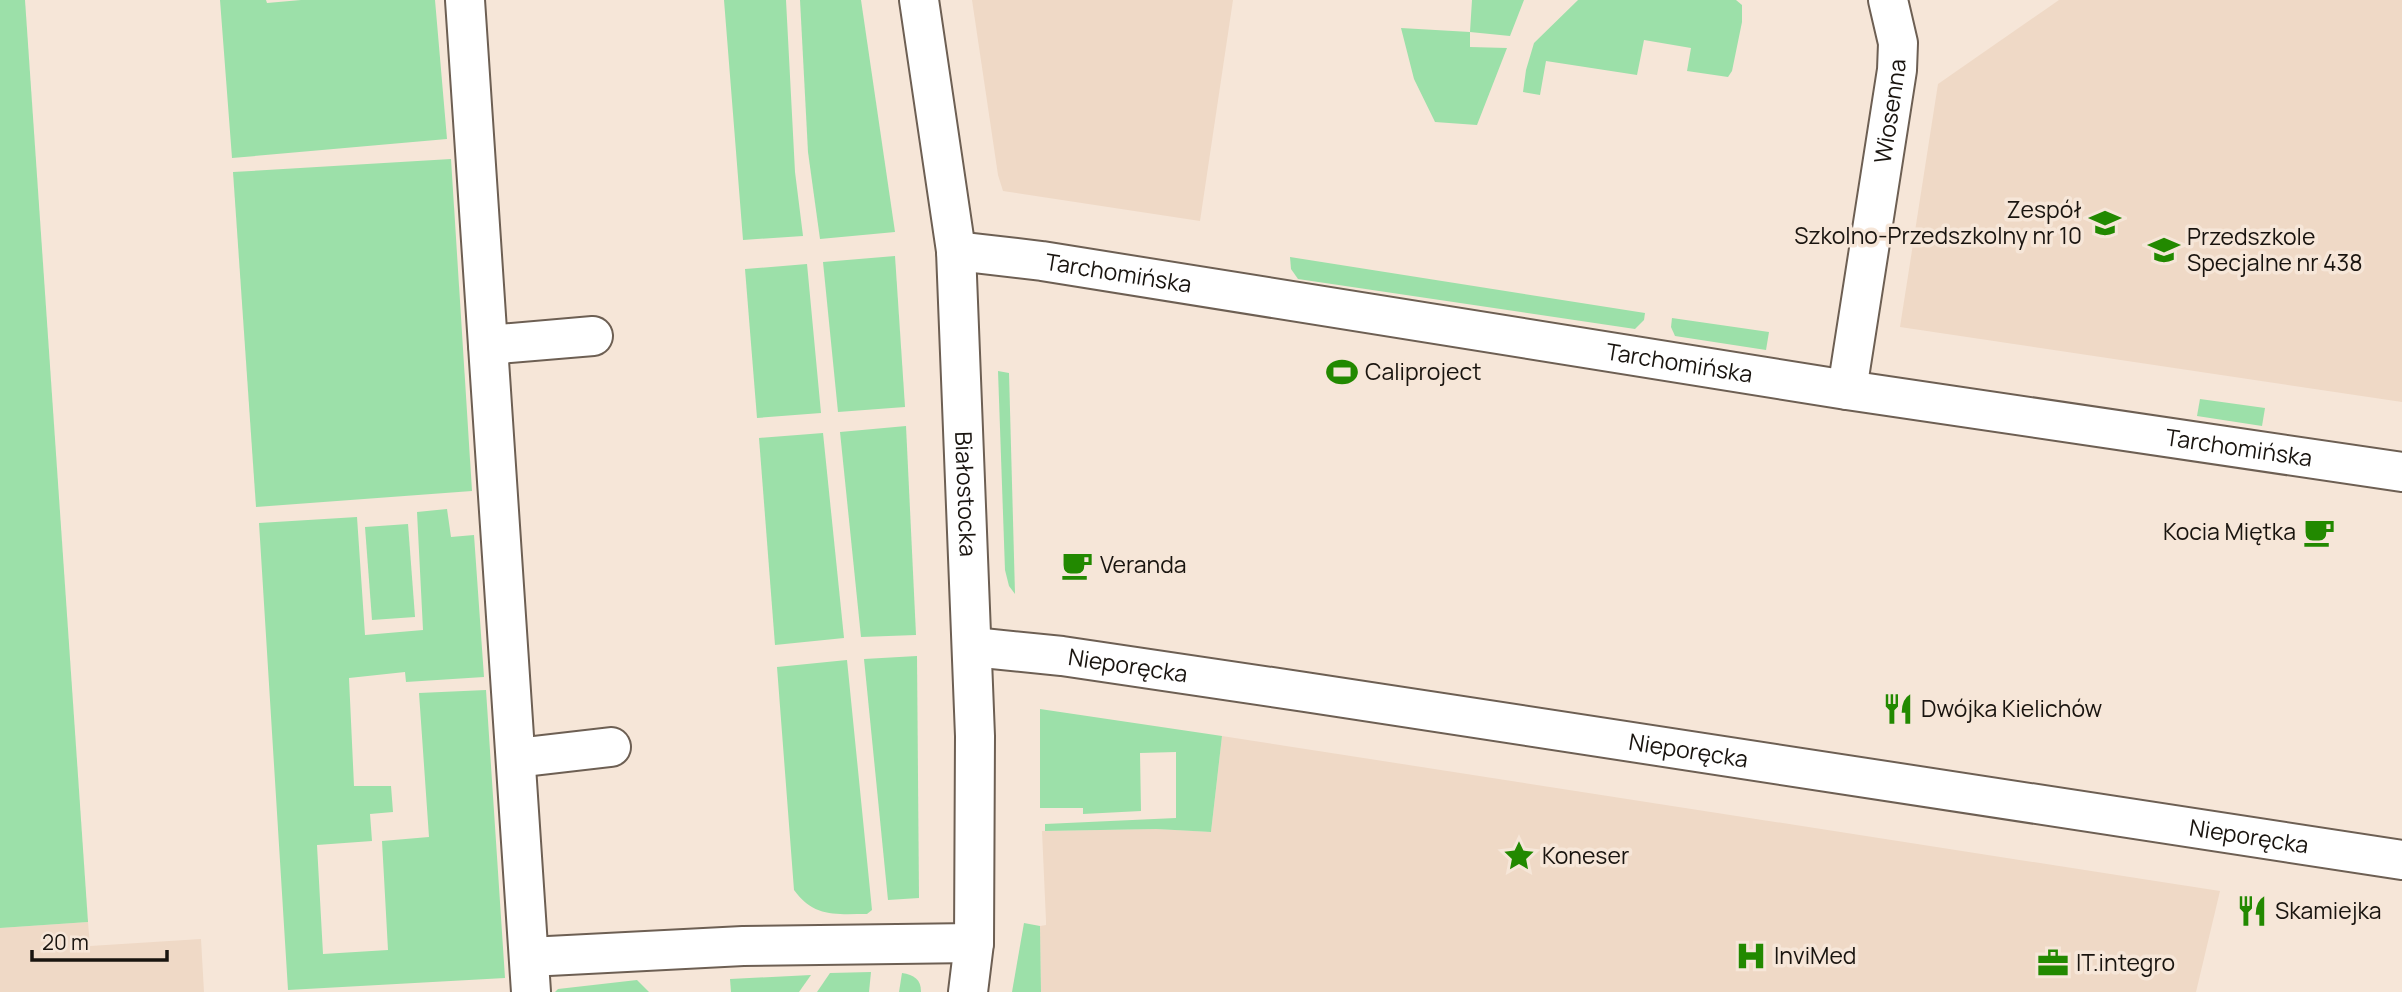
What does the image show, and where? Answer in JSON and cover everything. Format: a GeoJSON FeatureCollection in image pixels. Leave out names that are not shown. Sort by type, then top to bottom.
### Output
{"type":"FeatureCollection","features":[{"type":"Feature","properties":{"kind":"street"},"geometry":{"type":"LineString","coordinates":[[465,0],[530,974],[743,946],[974,943]]}},
{"type":"Feature","properties":{"kind":"street","name":"Białostocka"},"geometry":{"type":"LineString","coordinates":[[919,0],[956,251],[973,647],[974,943],[968,992]]}},
{"type":"Feature","properties":{"kind":"street","name":"Wiosenna"},"geometry":{"type":"LineString","coordinates":[[1847,390],[1897,70],[1898,43],[1888,0]]}},
{"type":"Feature","properties":{"kind":"street","name":"Tarchomińska"},"geometry":{"type":"LineString","coordinates":[[956,251],[1042,261],[1847,390],[2402,472]]}},
{"type":"Feature","properties":{"kind":"street"},"geometry":{"type":"LineString","coordinates":[[488,345],[593,336]]}},
{"type":"Feature","properties":{"kind":"street","name":"Nieporęcka"},"geometry":{"type":"LineString","coordinates":[[973,647],[1062,656],[1156,670],[2402,860]]}},
{"type":"Feature","properties":{"kind":"street"},"geometry":{"type":"LineString","coordinates":[[516,758],[611,747]]}},
{"type":"Feature","properties":{"kind":"shaded area"},"geometry":{"type":"Polygon","coordinates":[[[972,0],[1233,0],[1200,221],[1003,191],[998,175],[972,0]]]}},
{"type":"Feature","properties":{"kind":"shaded area","name":"Zespół Szkolno-Przedszkolny nr 10"},"geometry":{"type":"Polygon","coordinates":[[[2059,0],[2402,0],[2402,402],[1900,327],[1938,84],[2059,0]]]}},
{"type":"Feature","properties":{"kind":"shaded area","name":"Koneser"},"geometry":{"type":"Polygon","coordinates":[[[1222,736],[2220,891],[2196,992],[1041,992],[1040,926],[1046,925],[1042,831],[1156,829],[1211,832],[1222,736]]]}},
{"type":"Feature","properties":{"kind":"shaded area"},"geometry":{"type":"Polygon","coordinates":[[[88,922],[90,946],[201,939],[204,992],[0,992],[0,928],[88,922]]]}},
{"type":"Feature","properties":{"kind":"green space"},"geometry":{"type":"Polygon","coordinates":[[[0,0],[25,0],[88,922],[0,928],[0,0]]]}},
{"type":"Feature","properties":{"kind":"green space"},"geometry":{"type":"Polygon","coordinates":[[[220,0],[266,0],[267,3],[301,0],[435,0],[447,139],[232,158],[220,0]]]}},
{"type":"Feature","properties":{"kind":"green space"},"geometry":{"type":"Polygon","coordinates":[[[724,0],[786,0],[795,172],[803,236],[743,240],[724,0]]]}},
{"type":"Feature","properties":{"kind":"green space"},"geometry":{"type":"Polygon","coordinates":[[[800,0],[861,0],[895,232],[820,239],[808,152],[800,0]]]}},
{"type":"Feature","properties":{"kind":"green space"},"geometry":{"type":"Polygon","coordinates":[[[1472,0],[1524,0],[1510,36],[1470,32],[1472,0]]]}},
{"type":"Feature","properties":{"kind":"green space"},"geometry":{"type":"Polygon","coordinates":[[[1578,0],[1736,0],[1742,5],[1742,22],[1732,71],[1728,77],[1687,71],[1691,48],[1644,40],[1637,75],[1546,61],[1540,95],[1523,92],[1534,43],[1578,0]]]}},
{"type":"Feature","properties":{"kind":"green space"},"geometry":{"type":"Polygon","coordinates":[[[1401,28],[1470,32],[1470,47],[1507,48],[1477,125],[1435,122],[1414,79],[1401,28]]]}},
{"type":"Feature","properties":{"kind":"green space"},"geometry":{"type":"Polygon","coordinates":[[[451,159],[472,491],[256,507],[233,172],[451,159]]]}},
{"type":"Feature","properties":{"kind":"green space"},"geometry":{"type":"Polygon","coordinates":[[[895,256],[905,407],[838,412],[823,262],[895,256]]]}},
{"type":"Feature","properties":{"kind":"green space"},"geometry":{"type":"Polygon","coordinates":[[[1290,257],[1645,313],[1644,320],[1635,329],[1298,279],[1291,269],[1290,257]]]}},
{"type":"Feature","properties":{"kind":"green space"},"geometry":{"type":"Polygon","coordinates":[[[807,264],[821,413],[757,418],[745,269],[807,264]]]}},
{"type":"Feature","properties":{"kind":"green space"},"geometry":{"type":"Polygon","coordinates":[[[1672,318],[1769,332],[1766,350],[1675,336],[1671,327],[1672,318]]]}},
{"type":"Feature","properties":{"kind":"green space"},"geometry":{"type":"Polygon","coordinates":[[[998,371],[1009,373],[1015,594],[1009,586],[1005,570],[998,371]]]}},
{"type":"Feature","properties":{"kind":"green space"},"geometry":{"type":"Polygon","coordinates":[[[2200,399],[2265,408],[2262,426],[2197,416],[2200,399]]]}},
{"type":"Feature","properties":{"kind":"green space"},"geometry":{"type":"Polygon","coordinates":[[[906,426],[916,635],[861,637],[840,432],[906,426]]]}},
{"type":"Feature","properties":{"kind":"green space"},"geometry":{"type":"Polygon","coordinates":[[[823,433],[844,638],[775,645],[759,438],[823,433]]]}},
{"type":"Feature","properties":{"kind":"green space"},"geometry":{"type":"Polygon","coordinates":[[[447,509],[451,537],[474,535],[484,677],[406,682],[405,672],[349,678],[354,786],[391,786],[393,812],[370,814],[372,841],[317,845],[323,954],[388,950],[382,841],[429,837],[419,693],[486,690],[505,978],[288,990],[259,523],[357,517],[365,635],[423,630],[417,512],[447,509]]]}},
{"type":"Feature","properties":{"kind":"green space"},"geometry":{"type":"Polygon","coordinates":[[[408,524],[415,617],[372,620],[365,527],[408,524]]]}},
{"type":"Feature","properties":{"kind":"green space"},"geometry":{"type":"Polygon","coordinates":[[[917,656],[919,898],[888,900],[864,659],[917,656]]]}},
{"type":"Feature","properties":{"kind":"green space"},"geometry":{"type":"Polygon","coordinates":[[[847,660],[872,910],[867,914],[836,914],[818,910],[794,890],[777,667],[847,660]]]}},
{"type":"Feature","properties":{"kind":"green space"},"geometry":{"type":"Polygon","coordinates":[[[1040,709],[1222,736],[1211,832],[1156,829],[1045,831],[1045,824],[1176,818],[1176,752],[1140,753],[1141,811],[1083,814],[1083,808],[1040,808],[1040,709]]]}},
{"type":"Feature","properties":{"kind":"green space"},"geometry":{"type":"Polygon","coordinates":[[[1024,923],[1040,926],[1041,992],[1012,992],[1024,923]]]}},
{"type":"Feature","properties":{"kind":"green space"},"geometry":{"type":"Polygon","coordinates":[[[871,972],[869,992],[817,992],[830,973],[871,972]]]}},
{"type":"Feature","properties":{"kind":"green space"},"geometry":{"type":"Polygon","coordinates":[[[902,973],[916,978],[921,992],[899,992],[902,973]]]}},
{"type":"Feature","properties":{"kind":"green space"},"geometry":{"type":"Polygon","coordinates":[[[811,975],[799,992],[731,992],[730,979],[811,975]]]}},
{"type":"Feature","properties":{"kind":"green space"},"geometry":{"type":"Polygon","coordinates":[[[637,980],[649,992],[555,992],[558,989],[637,980]]]}},
{"type":"Feature","properties":{"kind":"place","name":"Zespół Szkolno-Przedszkolny nr 10"},"geometry":{"type":"Point","coordinates":[2105,223]}},
{"type":"Feature","properties":{"kind":"place","name":"Przedszkole Specjalne nr 438"},"geometry":{"type":"Point","coordinates":[2164,250]}},
{"type":"Feature","properties":{"kind":"place","name":"Caliproject"},"geometry":{"type":"Point","coordinates":[1342,372]}},
{"type":"Feature","properties":{"kind":"place","name":"Kocia Miętka"},"geometry":{"type":"Point","coordinates":[2319,532]}},
{"type":"Feature","properties":{"kind":"place","name":"Veranda"},"geometry":{"type":"Point","coordinates":[1077,565]}},
{"type":"Feature","properties":{"kind":"place","name":"Dwójka Kielichów"},"geometry":{"type":"Point","coordinates":[1898,709]}},
{"type":"Feature","properties":{"kind":"place","name":"Koneser"},"geometry":{"type":"Point","coordinates":[1519,856]}},
{"type":"Feature","properties":{"kind":"place","name":"Skamiejka"},"geometry":{"type":"Point","coordinates":[2252,911]}},
{"type":"Feature","properties":{"kind":"place","name":"InviMed"},"geometry":{"type":"Point","coordinates":[1751,956]}},
{"type":"Feature","properties":{"kind":"place","name":"IT.integro"},"geometry":{"type":"Point","coordinates":[2053,963]}}]}
